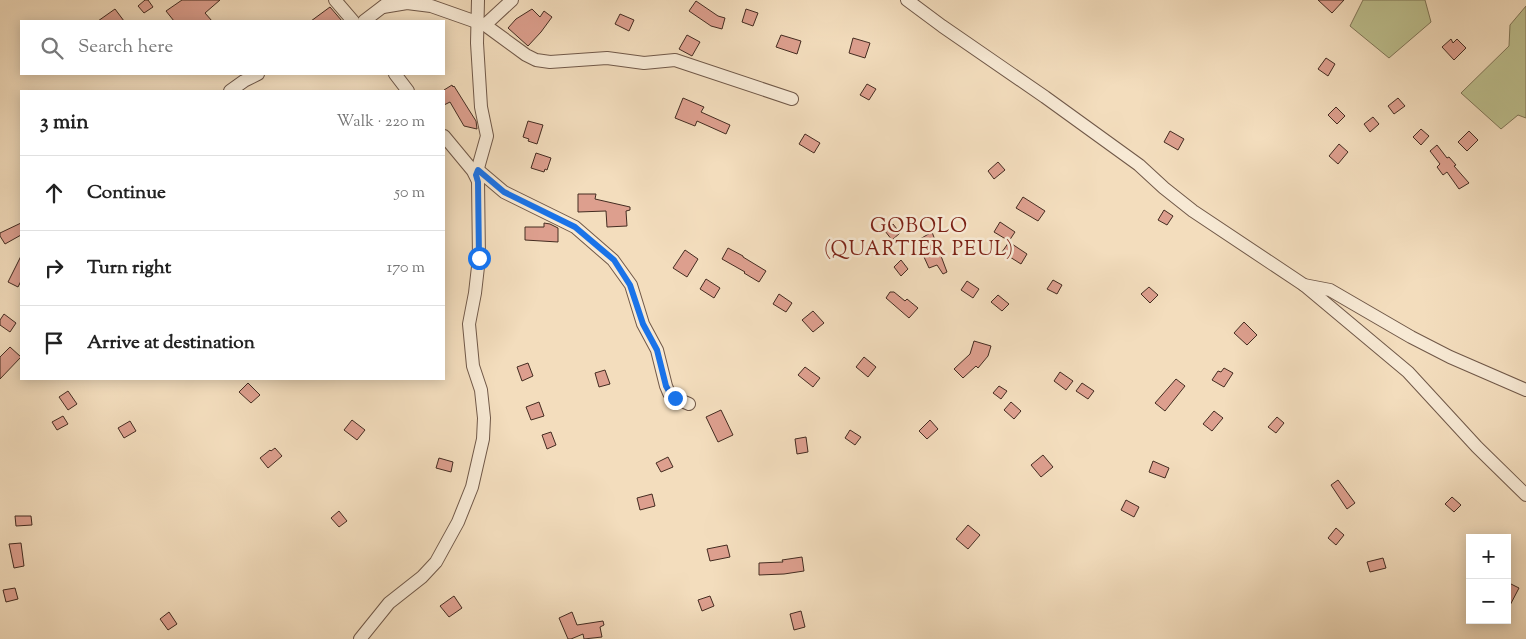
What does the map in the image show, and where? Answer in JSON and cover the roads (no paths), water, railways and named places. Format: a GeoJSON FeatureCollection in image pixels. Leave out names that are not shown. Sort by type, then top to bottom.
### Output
{"type":"FeatureCollection","features":[{"type":"Feature","properties":{"kind":"street"},"geometry":{"type":"LineString","coordinates":[[335,0],[352,20]]}},
{"type":"Feature","properties":{"kind":"street"},"geometry":{"type":"LineString","coordinates":[[360,639],[389,604],[422,577],[436,562],[458,522],[472,487],[483,439],[484,418],[481,390],[473,366],[469,332],[479,258],[477,173],[487,136],[481,107],[477,44],[481,23],[478,0]]}},
{"type":"Feature","properties":{"kind":"street"},"geometry":{"type":"LineString","coordinates":[[481,23],[512,0]]}},
{"type":"Feature","properties":{"kind":"street"},"geometry":{"type":"LineString","coordinates":[[907,0],[1139,165],[1193,211],[1304,285],[1408,372],[1477,447],[1526,495]]}},
{"type":"Feature","properties":{"kind":"street"},"geometry":{"type":"LineString","coordinates":[[365,20],[387,4],[407,3],[431,6],[481,23],[536,60],[550,62],[606,58],[644,63],[675,60],[792,99]]}},
{"type":"Feature","properties":{"kind":"street"},"geometry":{"type":"LineString","coordinates":[[231,90],[256,75]]}},
{"type":"Feature","properties":{"kind":"street"},"geometry":{"type":"LineString","coordinates":[[396,75],[407,90]]}},
{"type":"Feature","properties":{"kind":"street"},"geometry":{"type":"LineString","coordinates":[[445,137],[477,173],[504,192],[575,227],[614,260],[630,285],[643,324],[657,350],[666,386],[675,398],[689,404]]}},
{"type":"Feature","properties":{"kind":"street"},"geometry":{"type":"LineString","coordinates":[[1304,285],[1330,290],[1411,337],[1526,390]]}},
{"type":"Feature","properties":{"kind":"district","name":"GOBOLO (QUARTIER PEUL)"},"geometry":{"type":"Point","coordinates":[919,238]}}]}
